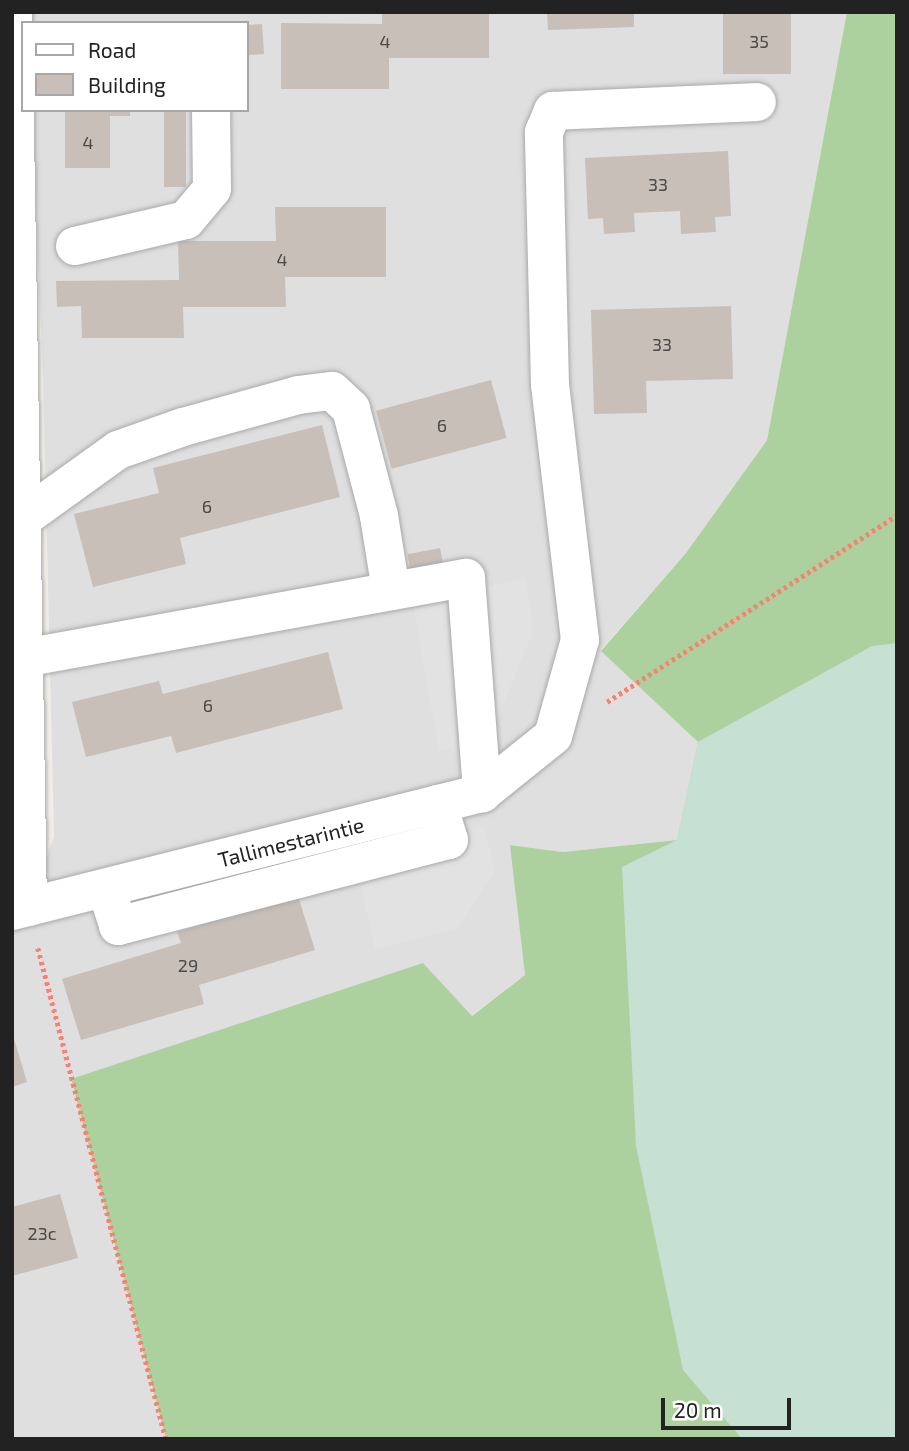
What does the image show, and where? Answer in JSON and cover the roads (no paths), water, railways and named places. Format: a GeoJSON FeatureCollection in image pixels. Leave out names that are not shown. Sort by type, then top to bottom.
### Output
{"type":"FeatureCollection","features":[{"type":"Feature","properties":{"kind":"street"},"geometry":{"type":"LineString","coordinates":[[13,12],[22,519],[18,581],[24,658],[20,909]]}},
{"type":"Feature","properties":{"kind":"street","name":"Tallimestarintie"},"geometry":{"type":"LineString","coordinates":[[20,909],[482,793],[553,736],[580,640],[550,385],[544,132],[553,111],[757,102]]}},
{"type":"Feature","properties":{"kind":"street"},"geometry":{"type":"LineString","coordinates":[[75,246],[186,220],[212,188],[211,112]]}},
{"type":"Feature","properties":{"kind":"street"},"geometry":{"type":"LineString","coordinates":[[22,519],[118,450],[183,427],[298,395],[332,391],[351,409],[379,516],[391,591]]}},
{"type":"Feature","properties":{"kind":"street"},"geometry":{"type":"LineString","coordinates":[[24,658],[466,578],[482,793]]}}]}
